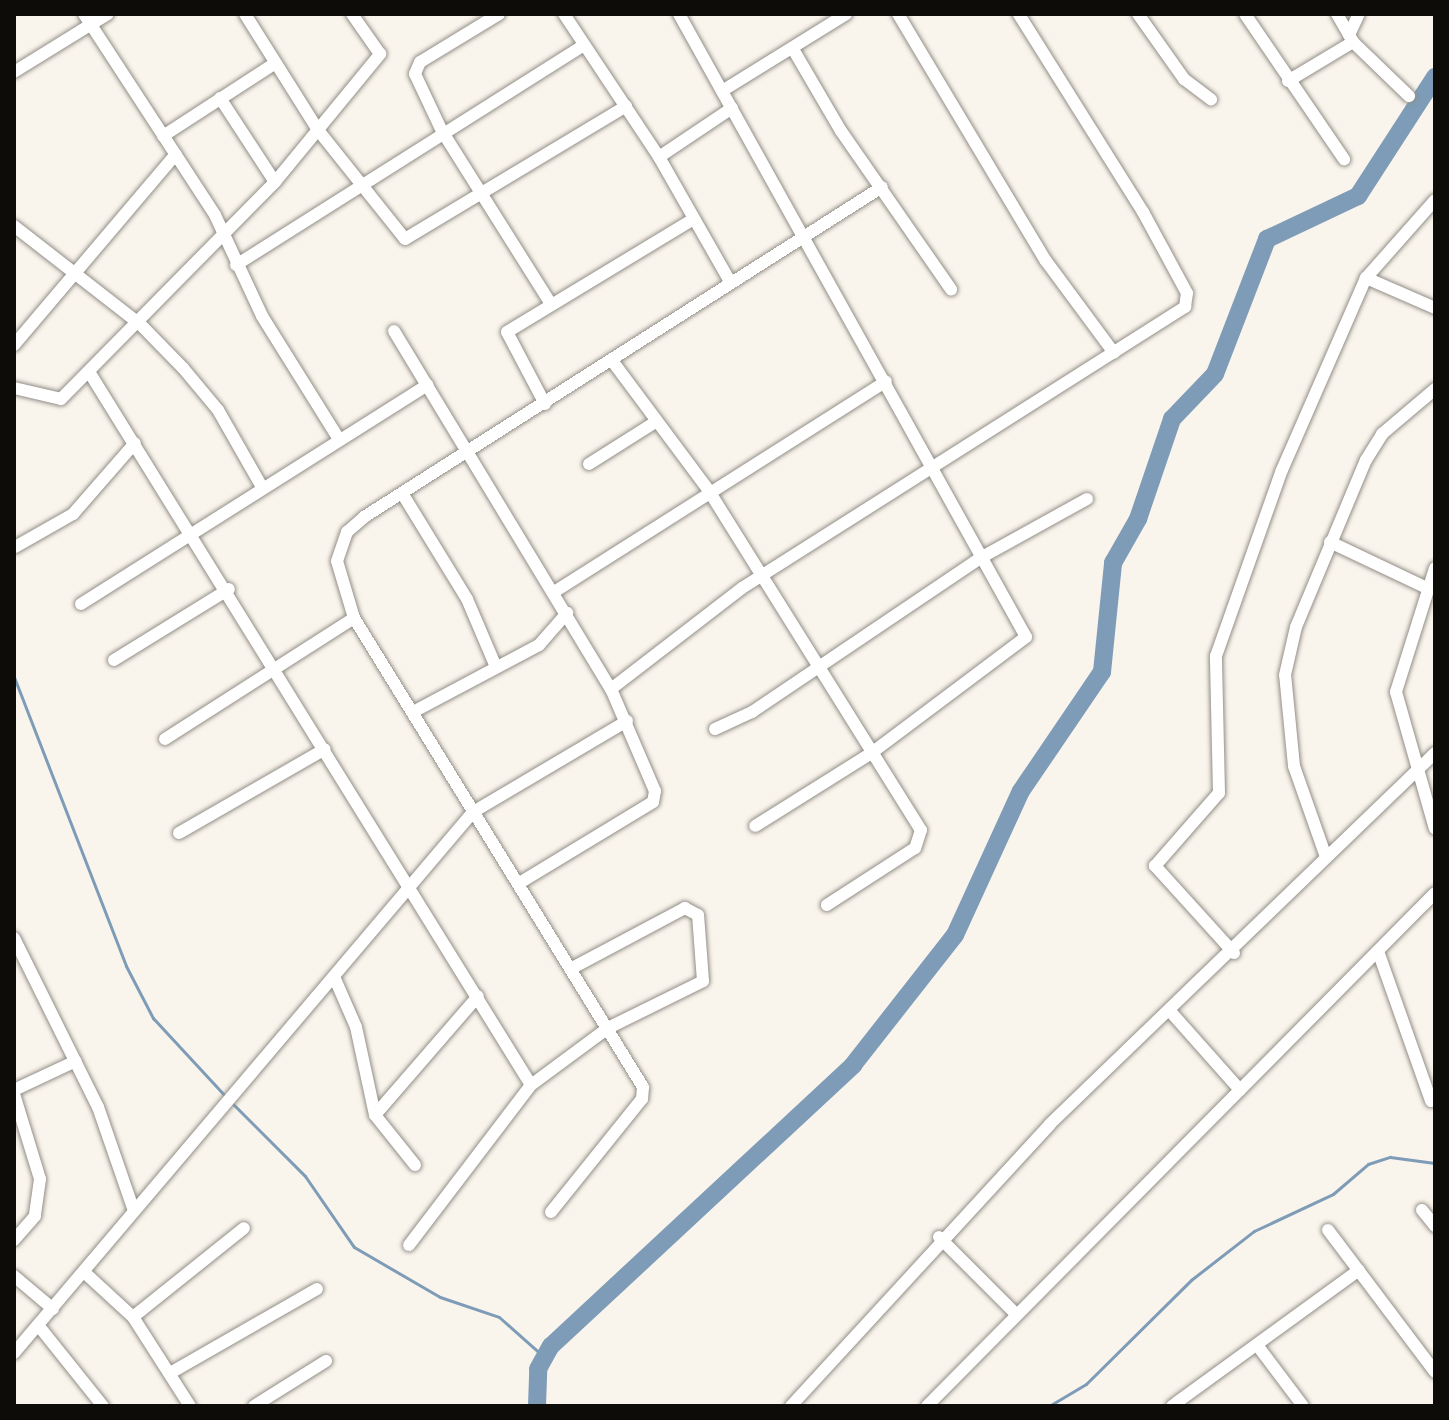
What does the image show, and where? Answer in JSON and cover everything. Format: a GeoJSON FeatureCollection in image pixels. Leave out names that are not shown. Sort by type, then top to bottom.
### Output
{"type":"FeatureCollection","features":[{"type":"Feature","properties":{"kind":"street"},"geometry":{"type":"LineString","coordinates":[[14,72],[88,19],[108,14]]}},
{"type":"Feature","properties":{"kind":"street"},"geometry":{"type":"LineString","coordinates":[[245,14],[318,130],[363,181],[405,239],[626,106]]}},
{"type":"Feature","properties":{"kind":"street"},"geometry":{"type":"LineString","coordinates":[[14,388],[55,402],[91,375],[275,182],[380,54],[352,14]]}},
{"type":"Feature","properties":{"kind":"street"},"geometry":{"type":"LineString","coordinates":[[499,14],[416,67],[442,131],[485,192],[551,304]]}},
{"type":"Feature","properties":{"kind":"street"},"geometry":{"type":"LineString","coordinates":[[564,14],[659,157],[692,220],[731,283]]}},
{"type":"Feature","properties":{"kind":"street"},"geometry":{"type":"LineString","coordinates":[[679,14],[938,468],[1025,643],[873,752],[755,826]]}},
{"type":"Feature","properties":{"kind":"street"},"geometry":{"type":"LineString","coordinates":[[722,91],[846,14]]}},
{"type":"Feature","properties":{"kind":"street"},"geometry":{"type":"LineString","coordinates":[[898,14],[1046,261],[1114,353]]}},
{"type":"Feature","properties":{"kind":"street"},"geometry":{"type":"LineString","coordinates":[[611,689],[761,578],[1180,313],[1187,293],[1019,14]]}},
{"type":"Feature","properties":{"kind":"street"},"geometry":{"type":"LineString","coordinates":[[1138,14],[1184,79],[1211,99]]}},
{"type":"Feature","properties":{"kind":"street"},"geometry":{"type":"LineString","coordinates":[[1245,14],[1344,159]]}},
{"type":"Feature","properties":{"kind":"street"},"geometry":{"type":"LineString","coordinates":[[1337,14],[1351,39],[1409,96]]}},
{"type":"Feature","properties":{"kind":"street"},"geometry":{"type":"LineString","coordinates":[[1288,81],[1351,39],[1359,14]]}},
{"type":"Feature","properties":{"kind":"street"},"geometry":{"type":"LineString","coordinates":[[88,19],[176,154],[225,236],[236,265],[339,439]]}},
{"type":"Feature","properties":{"kind":"street"},"geometry":{"type":"LineString","coordinates":[[236,265],[442,131],[583,46]]}},
{"type":"Feature","properties":{"kind":"street"},"geometry":{"type":"LineString","coordinates":[[793,49],[951,289]]}},
{"type":"Feature","properties":{"kind":"street"},"geometry":{"type":"LineString","coordinates":[[163,136],[274,64]]}},
{"type":"Feature","properties":{"kind":"street"},"geometry":{"type":"LineString","coordinates":[[220,98],[275,182]]}},
{"type":"Feature","properties":{"kind":"street"},"geometry":{"type":"LineString","coordinates":[[659,157],[732,108]]}},
{"type":"Feature","properties":{"kind":"street"},"geometry":{"type":"LineString","coordinates":[[14,345],[176,154]]}},
{"type":"Feature","properties":{"kind":"street"},"geometry":{"type":"LineString","coordinates":[[551,1212],[642,1099],[639,1078],[521,882],[473,812],[354,618],[339,584],[347,532],[467,450],[613,362],[804,231],[882,187]]}},
{"type":"Feature","properties":{"kind":"street"},"geometry":{"type":"LineString","coordinates":[[1234,953],[1155,866],[1219,793],[1216,656],[1282,470],[1366,278],[1435,200]]}},
{"type":"Feature","properties":{"kind":"street"},"geometry":{"type":"LineString","coordinates":[[545,404],[505,334],[692,220]]}},
{"type":"Feature","properties":{"kind":"street"},"geometry":{"type":"LineString","coordinates":[[14,226],[77,272],[141,325],[218,410],[262,487]]}},
{"type":"Feature","properties":{"kind":"street"},"geometry":{"type":"LineString","coordinates":[[1366,278],[1435,308]]}},
{"type":"Feature","properties":{"kind":"street"},"geometry":{"type":"LineString","coordinates":[[394,331],[611,689],[627,721],[655,799],[521,882]]}},
{"type":"Feature","properties":{"kind":"street"},"geometry":{"type":"LineString","coordinates":[[613,362],[709,491],[873,752],[922,841],[827,905]]}},
{"type":"Feature","properties":{"kind":"street"},"geometry":{"type":"LineString","coordinates":[[91,375],[229,589],[531,1085]]}},
{"type":"Feature","properties":{"kind":"street"},"geometry":{"type":"LineString","coordinates":[[554,592],[886,381]]}},
{"type":"Feature","properties":{"kind":"street"},"geometry":{"type":"LineString","coordinates":[[81,604],[428,385]]}},
{"type":"Feature","properties":{"kind":"street"},"geometry":{"type":"LineString","coordinates":[[1326,857],[1294,766],[1285,675],[1330,542],[1382,434],[1435,389]]}},
{"type":"Feature","properties":{"kind":"street"},"geometry":{"type":"LineString","coordinates":[[589,464],[657,421]]}},
{"type":"Feature","properties":{"kind":"street"},"geometry":{"type":"LineString","coordinates":[[15,547],[73,514],[135,443]]}},
{"type":"Feature","properties":{"kind":"street"},"geometry":{"type":"LineString","coordinates":[[402,493],[448,565],[496,667]]}},
{"type":"Feature","properties":{"kind":"street"},"geometry":{"type":"LineString","coordinates":[[715,729],[982,557],[1087,499]]}},
{"type":"Feature","properties":{"kind":"street"},"geometry":{"type":"LineString","coordinates":[[1330,542],[1427,588]]}},
{"type":"Feature","properties":{"kind":"street"},"geometry":{"type":"LineString","coordinates":[[1435,568],[1396,692],[1435,829]]}},
{"type":"Feature","properties":{"kind":"street"},"geometry":{"type":"LineString","coordinates":[[114,660],[229,589]]}},
{"type":"Feature","properties":{"kind":"street"},"geometry":{"type":"LineString","coordinates":[[413,712],[539,645],[567,613]]}},
{"type":"Feature","properties":{"kind":"street"},"geometry":{"type":"LineString","coordinates":[[165,739],[354,618]]}},
{"type":"Feature","properties":{"kind":"street"},"geometry":{"type":"LineString","coordinates":[[14,1353],[84,1272],[133,1208],[335,979],[473,812],[627,721]]}},
{"type":"Feature","properties":{"kind":"street"},"geometry":{"type":"LineString","coordinates":[[179,833],[325,749]]}},
{"type":"Feature","properties":{"kind":"street"},"geometry":{"type":"LineString","coordinates":[[791,1406],[939,1237],[1169,1010],[1234,953],[1326,857],[1435,753]]}},
{"type":"Feature","properties":{"kind":"street"},"geometry":{"type":"LineString","coordinates":[[927,1406],[1015,1313],[1379,954],[1435,893]]}},
{"type":"Feature","properties":{"kind":"street"},"geometry":{"type":"LineString","coordinates":[[409,1245],[531,1085],[608,1028],[703,981],[698,915],[685,908],[572,968]]}},
{"type":"Feature","properties":{"kind":"street"},"geometry":{"type":"LineString","coordinates":[[14,938],[76,1061],[133,1208]]}},
{"type":"Feature","properties":{"kind":"street"},"geometry":{"type":"LineString","coordinates":[[1379,954],[1431,1101]]}},
{"type":"Feature","properties":{"kind":"street"},"geometry":{"type":"LineString","coordinates":[[335,979],[356,1027],[375,1115],[415,1165]]}},
{"type":"Feature","properties":{"kind":"street"},"geometry":{"type":"LineString","coordinates":[[375,1115],[478,996]]}},
{"type":"Feature","properties":{"kind":"street"},"geometry":{"type":"LineString","coordinates":[[1169,1010],[1240,1090]]}},
{"type":"Feature","properties":{"kind":"street"},"geometry":{"type":"LineString","coordinates":[[14,1240],[35,1216],[40,1179],[14,1092],[76,1061]]}},
{"type":"Feature","properties":{"kind":"street"},"geometry":{"type":"LineString","coordinates":[[1422,1210],[1435,1226]]}},
{"type":"Feature","properties":{"kind":"street"},"geometry":{"type":"LineString","coordinates":[[133,1317],[244,1228]]}},
{"type":"Feature","properties":{"kind":"street"},"geometry":{"type":"LineString","coordinates":[[1328,1230],[1435,1372]]}},
{"type":"Feature","properties":{"kind":"street"},"geometry":{"type":"LineString","coordinates":[[939,1237],[1015,1313]]}},
{"type":"Feature","properties":{"kind":"street"},"geometry":{"type":"LineString","coordinates":[[1172,1406],[1359,1270]]}},
{"type":"Feature","properties":{"kind":"street"},"geometry":{"type":"LineString","coordinates":[[84,1272],[133,1317],[172,1372],[190,1406]]}},
{"type":"Feature","properties":{"kind":"street"},"geometry":{"type":"LineString","coordinates":[[14,1276],[53,1309]]}},
{"type":"Feature","properties":{"kind":"street"},"geometry":{"type":"LineString","coordinates":[[172,1372],[317,1289]]}},
{"type":"Feature","properties":{"kind":"street"},"geometry":{"type":"LineString","coordinates":[[38,1325],[103,1406]]}},
{"type":"Feature","properties":{"kind":"street"},"geometry":{"type":"LineString","coordinates":[[1257,1345],[1303,1406]]}},
{"type":"Feature","properties":{"kind":"street"},"geometry":{"type":"LineString","coordinates":[[254,1406],[270,1402],[326,1361]]}},
{"type":"Feature","properties":{"kind":"waterway"},"geometry":{"type":"LineString","coordinates":[[537,1406],[538,1369],[551,1346],[853,1065],[955,935],[1021,791],[1102,672],[1113,563],[1138,519],[1172,419],[1215,374],[1267,239],[1358,196],[1435,77]]}},
{"type":"Feature","properties":{"kind":"waterway"},"geometry":{"type":"LineString","coordinates":[[14,677],[126,966],[153,1018],[227,1098]]}},
{"type":"Feature","properties":{"kind":"waterway"},"geometry":{"type":"LineString","coordinates":[[233,1104],[305,1176],[354,1247],[440,1297],[499,1317],[543,1356]]}},
{"type":"Feature","properties":{"kind":"waterway"},"geometry":{"type":"LineString","coordinates":[[1049,1406],[1086,1384],[1191,1280],[1254,1231],[1333,1194],[1368,1164],[1390,1157],[1435,1163]]}}]}
